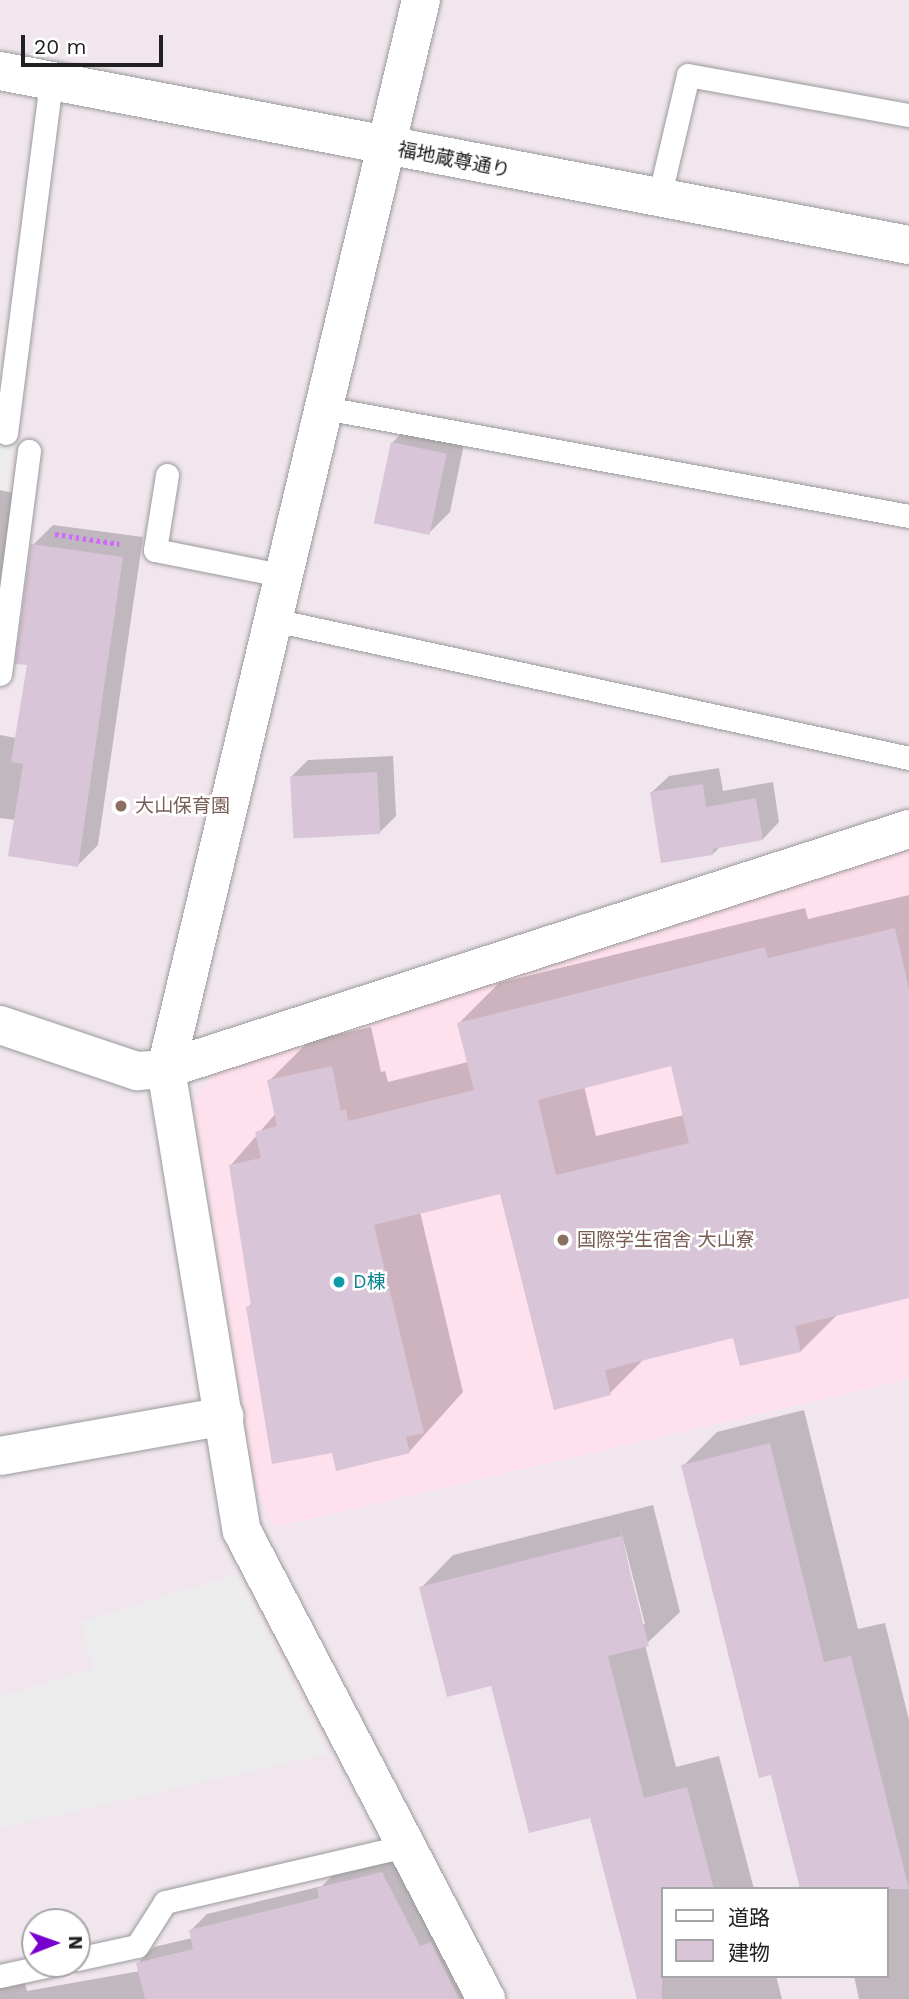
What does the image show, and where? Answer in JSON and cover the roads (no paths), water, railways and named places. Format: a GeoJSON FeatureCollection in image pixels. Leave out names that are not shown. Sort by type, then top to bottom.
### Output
{"type":"FeatureCollection","features":[{"type":"Feature","properties":{"kind":"street"},"geometry":{"type":"LineString","coordinates":[[421,0],[166,1069],[242,1531],[485,1999]]}},
{"type":"Feature","properties":{"kind":"street","name":"福地蔵尊通り"},"geometry":{"type":"LineString","coordinates":[[0,71],[909,245]]}},
{"type":"Feature","properties":{"kind":"street"},"geometry":{"type":"LineString","coordinates":[[0,1026],[137,1071],[166,1069],[909,830]]}},
{"type":"Feature","properties":{"kind":"street"},"geometry":{"type":"LineString","coordinates":[[0,1457],[224,1416]]}},
{"type":"Feature","properties":{"kind":"lane"},"geometry":{"type":"LineString","coordinates":[[659,198],[688,75],[909,115]]}},
{"type":"Feature","properties":{"kind":"lane"},"geometry":{"type":"LineString","coordinates":[[6,433],[51,82]]}},
{"type":"Feature","properties":{"kind":"lane"},"geometry":{"type":"LineString","coordinates":[[325,408],[909,516]]}},
{"type":"Feature","properties":{"kind":"lane"},"geometry":{"type":"LineString","coordinates":[[0,674],[6,573],[18,528],[29,451]]}},
{"type":"Feature","properties":{"kind":"lane"},"geometry":{"type":"LineString","coordinates":[[167,475],[155,550],[285,576]]}},
{"type":"Feature","properties":{"kind":"lane"},"geometry":{"type":"LineString","coordinates":[[274,620],[909,758]]}},
{"type":"Feature","properties":{"kind":"lane"},"geometry":{"type":"LineString","coordinates":[[91,1956],[137,1946],[165,1902],[406,1846]]}},
{"type":"Feature","properties":{"kind":"lane"},"geometry":{"type":"LineString","coordinates":[[0,1976],[21,1971]]}},
{"type":"Feature","properties":{"kind":"place","name":"大山保育園"},"geometry":{"type":"Point","coordinates":[121,806]}},
{"type":"Feature","properties":{"kind":"place","name":"国際学生宿舎 大山寮"},"geometry":{"type":"Point","coordinates":[563,1240]}},
{"type":"Feature","properties":{"kind":"place","name":"D棟"},"geometry":{"type":"Point","coordinates":[339,1282]}}]}
